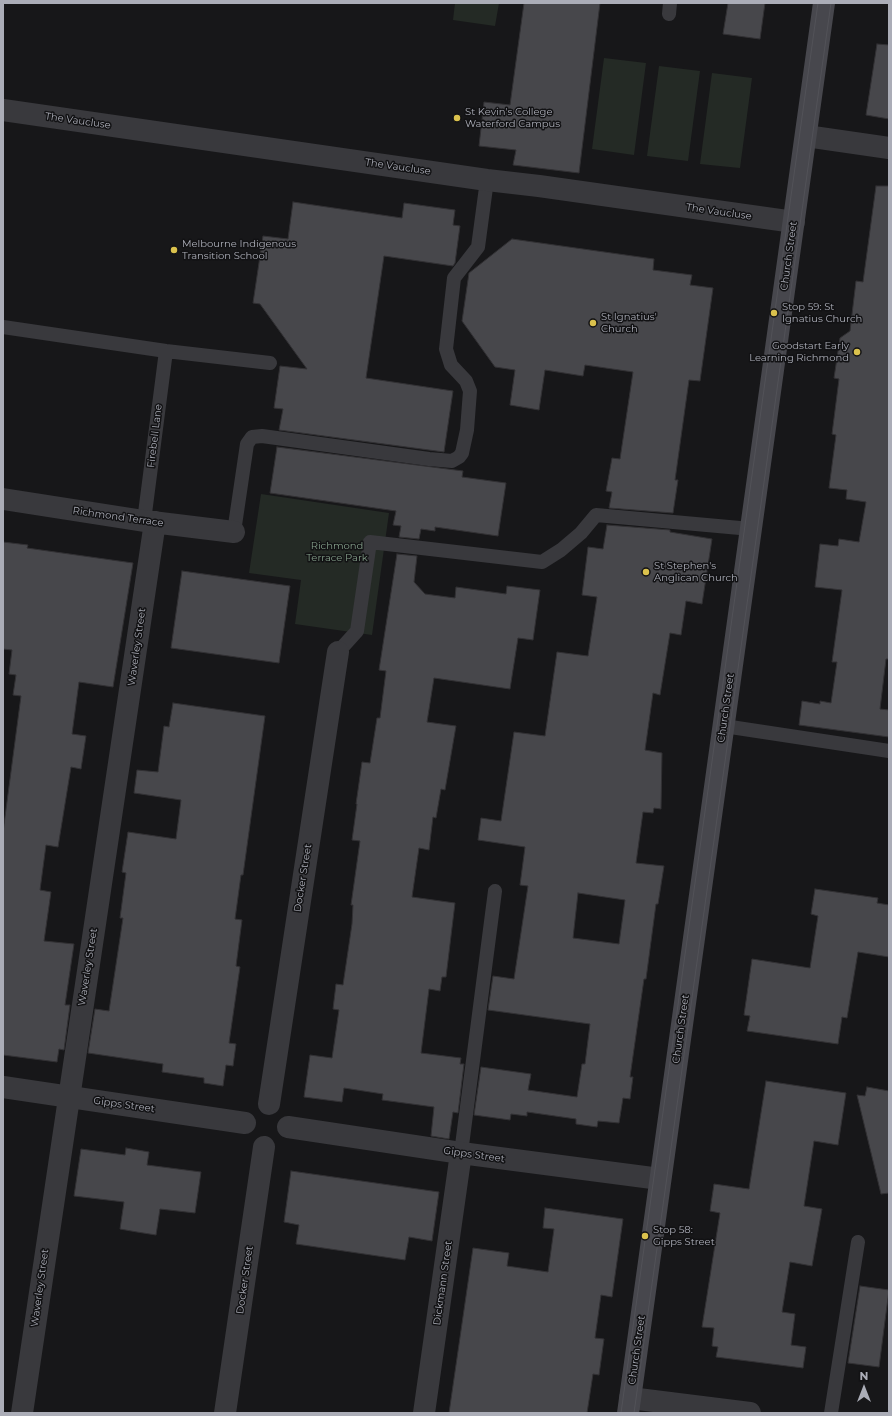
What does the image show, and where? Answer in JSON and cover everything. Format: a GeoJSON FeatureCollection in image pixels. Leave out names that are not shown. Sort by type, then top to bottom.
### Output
{"type":"FeatureCollection","features":[{"type":"Feature","properties":{"kind":"main road","name":"Church Street"},"geometry":{"type":"LineString","coordinates":[[629,1405],[824,3]]}},
{"type":"Feature","properties":{"kind":"street","name":"The Vaucluse"},"geometry":{"type":"LineString","coordinates":[[3,110],[488,180],[794,222]]}},
{"type":"Feature","properties":{"kind":"street"},"geometry":{"type":"LineString","coordinates":[[806,136],[889,148]]}},
{"type":"Feature","properties":{"kind":"street","name":"Richmond Terrace"},"geometry":{"type":"LineString","coordinates":[[3,499],[149,522],[234,532]]}},
{"type":"Feature","properties":{"kind":"street","name":"Waverley Street"},"geometry":{"type":"LineString","coordinates":[[22,1413],[149,522]]}},
{"type":"Feature","properties":{"kind":"street","name":"Docker Street"},"geometry":{"type":"LineString","coordinates":[[269,1104],[338,652]]}},
{"type":"Feature","properties":{"kind":"street","name":"Gipps Street"},"geometry":{"type":"LineString","coordinates":[[3,1087],[245,1123]]}},
{"type":"Feature","properties":{"kind":"street"},"geometry":{"type":"LineString","coordinates":[[269,1104],[281,1109],[287,1120],[288,1127],[286,1134],[277,1144],[264,1147],[252,1141],[245,1130],[245,1123],[246,1116],[256,1106],[269,1104]]}},
{"type":"Feature","properties":{"kind":"street","name":"Gipps Street"},"geometry":{"type":"LineString","coordinates":[[288,1127],[461,1154],[660,1179]]}},
{"type":"Feature","properties":{"kind":"street","name":"Docker Street"},"geometry":{"type":"LineString","coordinates":[[225,1413],[264,1147]]}},
{"type":"Feature","properties":{"kind":"street","name":"Dickmann Street"},"geometry":{"type":"LineString","coordinates":[[424,1413],[461,1154]]}},
{"type":"Feature","properties":{"kind":"street"},"geometry":{"type":"LineString","coordinates":[[629,1405],[750,1413]]}},
{"type":"Feature","properties":{"kind":"lane"},"geometry":{"type":"LineString","coordinates":[[234,532],[247,444],[252,437],[262,436],[452,461],[459,457],[462,453],[467,430],[470,391],[466,381],[451,365],[446,349],[454,278],[478,247],[488,180]]}},
{"type":"Feature","properties":{"kind":"lane"},"geometry":{"type":"LineString","coordinates":[[3,327],[166,351],[270,363]]}},
{"type":"Feature","properties":{"kind":"lane","name":"Firebell Lane"},"geometry":{"type":"LineString","coordinates":[[149,522],[166,351]]}},
{"type":"Feature","properties":{"kind":"lane"},"geometry":{"type":"LineString","coordinates":[[338,652],[357,631],[370,542],[542,562],[561,550],[582,533],[596,515],[751,529]]}},
{"type":"Feature","properties":{"kind":"lane"},"geometry":{"type":"LineString","coordinates":[[724,726],[889,751]]}},
{"type":"Feature","properties":{"kind":"lane"},"geometry":{"type":"LineString","coordinates":[[461,1154],[495,891]]}},
{"type":"Feature","properties":{"kind":"lane"},"geometry":{"type":"LineString","coordinates":[[831,1413],[858,1242]]}},
{"type":"Feature","properties":{"kind":"green space"},"geometry":{"type":"Polygon","coordinates":[[[455,3],[499,3],[495,26],[453,20],[455,3]]]}},
{"type":"Feature","properties":{"kind":"green space"},"geometry":{"type":"Polygon","coordinates":[[[604,58],[646,63],[634,155],[592,149],[604,58]]]}},
{"type":"Feature","properties":{"kind":"green space"},"geometry":{"type":"Polygon","coordinates":[[[659,66],[700,71],[688,161],[647,156],[659,66]]]}},
{"type":"Feature","properties":{"kind":"green space"},"geometry":{"type":"Polygon","coordinates":[[[712,73],[752,78],[740,168],[700,164],[712,73]]]}},
{"type":"Feature","properties":{"kind":"green space","name":"Richmond Terrace Park"},"geometry":{"type":"Polygon","coordinates":[[[261,494],[389,513],[372,635],[295,624],[301,580],[249,573],[261,494]]]}},
{"type":"Feature","properties":{"kind":"building"},"geometry":{"type":"Polygon","coordinates":[[[524,3],[600,3],[579,173],[513,165],[516,150],[479,146],[484,102],[510,105],[524,3]]]}},
{"type":"Feature","properties":{"kind":"building"},"geometry":{"type":"Polygon","coordinates":[[[728,3],[765,3],[760,39],[723,34],[728,3]]]}},
{"type":"Feature","properties":{"kind":"building"},"geometry":{"type":"Polygon","coordinates":[[[877,44],[889,45],[889,119],[866,115],[877,44]]]}},
{"type":"Feature","properties":{"kind":"building"},"geometry":{"type":"Polygon","coordinates":[[[876,186],[889,186],[889,659],[886,659],[880,709],[889,710],[889,737],[799,725],[802,701],[820,704],[820,701],[831,703],[837,662],[832,662],[842,590],[815,587],[820,544],[838,546],[839,539],[859,542],[866,502],[846,499],[847,490],[829,488],[836,435],[832,434],[839,379],[834,378],[840,338],[850,331],[856,281],[863,282],[876,186]]]}},
{"type":"Feature","properties":{"kind":"building"},"geometry":{"type":"Polygon","coordinates":[[[293,202],[402,218],[404,203],[455,210],[453,225],[460,226],[455,263],[453,266],[384,256],[366,378],[453,391],[444,452],[279,430],[283,409],[274,408],[280,366],[307,369],[260,304],[253,303],[263,236],[288,239],[293,202]]]}},
{"type":"Feature","properties":{"kind":"building","name":"St Ignatius' Church"},"geometry":{"type":"Polygon","coordinates":[[[512,239],[654,259],[653,270],[692,275],[690,285],[713,288],[700,381],[689,380],[675,480],[678,480],[673,513],[609,508],[612,492],[606,491],[612,458],[620,459],[633,372],[585,365],[583,376],[545,370],[539,410],[510,405],[515,370],[495,367],[462,321],[469,273],[512,239]]]}},
{"type":"Feature","properties":{"kind":"building"},"geometry":{"type":"Polygon","coordinates":[[[277,447],[463,471],[462,477],[506,483],[498,536],[435,527],[435,531],[421,529],[419,539],[399,537],[401,526],[393,525],[396,511],[270,493],[277,447]]]}},
{"type":"Feature","properties":{"kind":"building"},"geometry":{"type":"Polygon","coordinates":[[[607,525],[670,530],[670,532],[712,539],[702,604],[686,601],[681,635],[670,633],[660,695],[653,693],[645,750],[662,753],[661,809],[654,808],[653,813],[643,812],[636,863],[664,866],[658,904],[656,904],[646,979],[644,979],[630,1077],[633,1077],[630,1099],[623,1098],[619,1123],[598,1121],[597,1127],[576,1124],[576,1119],[527,1112],[527,1116],[511,1114],[510,1120],[474,1115],[481,1067],[531,1074],[528,1090],[577,1097],[582,1064],[585,1064],[590,1024],[488,1010],[493,976],[514,979],[528,886],[520,885],[525,847],[478,840],[481,818],[501,821],[514,732],[545,736],[557,652],[588,656],[597,597],[582,595],[588,547],[603,549],[607,525]],[[578,893],[573,938],[619,944],[625,900],[578,893]]]}},
{"type":"Feature","properties":{"kind":"building"},"geometry":{"type":"Polygon","coordinates":[[[3,542],[28,545],[27,548],[133,563],[113,687],[79,682],[72,734],[86,736],[81,769],[71,767],[58,847],[46,845],[40,890],[51,892],[44,941],[74,944],[65,1005],[70,1005],[64,1050],[59,1049],[57,1062],[3,1055],[3,832],[21,696],[13,695],[16,675],[9,674],[12,650],[3,649],[3,542]]]}},
{"type":"Feature","properties":{"kind":"building"},"geometry":{"type":"Polygon","coordinates":[[[397,554],[417,556],[414,582],[425,594],[455,598],[456,587],[506,594],[507,586],[540,590],[533,640],[518,638],[510,689],[434,678],[427,722],[456,726],[445,790],[441,789],[436,818],[433,817],[429,850],[419,848],[412,897],[455,903],[446,977],[442,977],[440,991],[429,989],[421,1053],[461,1058],[460,1064],[464,1064],[458,1113],[453,1112],[449,1139],[431,1136],[434,1107],[382,1100],[383,1094],[344,1088],[342,1102],[304,1097],[310,1055],[332,1058],[339,1010],[333,1009],[336,984],[343,985],[352,924],[353,905],[351,905],[360,841],[352,840],[356,804],[362,762],[370,763],[377,718],[380,718],[386,671],[379,670],[397,554]]]}},
{"type":"Feature","properties":{"kind":"building"},"geometry":{"type":"Polygon","coordinates":[[[182,571],[290,586],[279,663],[171,648],[182,571]]]}},
{"type":"Feature","properties":{"kind":"building"},"geometry":{"type":"Polygon","coordinates":[[[173,703],[265,716],[243,875],[241,875],[235,919],[242,920],[236,966],[240,967],[229,1043],[236,1044],[233,1066],[226,1065],[223,1086],[204,1083],[204,1078],[162,1072],[163,1064],[88,1053],[95,1009],[109,1011],[123,918],[120,918],[126,873],[122,872],[128,832],[176,839],[181,800],[134,793],[137,770],[158,772],[164,726],[169,727],[173,703]]]}},
{"type":"Feature","properties":{"kind":"building"},"geometry":{"type":"Polygon","coordinates":[[[815,889],[878,898],[877,903],[889,905],[889,957],[858,952],[847,1018],[842,1017],[838,1044],[747,1031],[750,1016],[744,1015],[752,959],[810,968],[818,916],[811,914],[815,889]]]}},
{"type":"Feature","properties":{"kind":"building"},"geometry":{"type":"Polygon","coordinates":[[[766,1081],[846,1093],[838,1145],[814,1141],[804,1206],[822,1209],[812,1266],[790,1262],[782,1312],[795,1314],[791,1345],[806,1347],[803,1368],[716,1357],[718,1347],[712,1346],[714,1328],[702,1327],[720,1213],[710,1211],[714,1184],[749,1189],[766,1081]]]}},
{"type":"Feature","properties":{"kind":"building"},"geometry":{"type":"Polygon","coordinates":[[[867,1087],[889,1091],[889,1193],[881,1194],[857,1095],[865,1096],[867,1087]]]}},
{"type":"Feature","properties":{"kind":"building"},"geometry":{"type":"Polygon","coordinates":[[[126,1148],[149,1152],[147,1165],[201,1172],[195,1213],[160,1209],[156,1235],[120,1229],[124,1202],[74,1196],[81,1149],[125,1155],[126,1148]]]}},
{"type":"Feature","properties":{"kind":"building"},"geometry":{"type":"Polygon","coordinates":[[[291,1171],[439,1192],[432,1241],[409,1237],[405,1260],[296,1244],[299,1225],[284,1222],[291,1171]]]}},
{"type":"Feature","properties":{"kind":"building"},"geometry":{"type":"Polygon","coordinates":[[[545,1208],[623,1219],[612,1297],[601,1295],[595,1338],[604,1339],[599,1375],[593,1374],[587,1413],[449,1413],[473,1248],[509,1253],[507,1266],[548,1272],[554,1229],[543,1228],[545,1208]]]}},
{"type":"Feature","properties":{"kind":"building"},"geometry":{"type":"Polygon","coordinates":[[[860,1286],[889,1290],[879,1367],[848,1363],[860,1286]]]}},
{"type":"Feature","properties":{"kind":"tram line"},"geometry":{"type":"LineString","coordinates":[[621,1413],[818,3]]}},
{"type":"Feature","properties":{"kind":"tram line"},"geometry":{"type":"LineString","coordinates":[[634,1413],[831,3]]}},
{"type":"Feature","properties":{"kind":"place","name":"St Kevin's College Waterford Campus"},"geometry":{"type":"Point","coordinates":[457,118]}},
{"type":"Feature","properties":{"kind":"place","name":"Melbourne Indigenous Transition School"},"geometry":{"type":"Point","coordinates":[174,250]}},
{"type":"Feature","properties":{"kind":"place","name":"Stop 59: St Ignatius Church"},"geometry":{"type":"Point","coordinates":[774,313]}},
{"type":"Feature","properties":{"kind":"place","name":"St Ignatius' Church"},"geometry":{"type":"Point","coordinates":[593,323]}},
{"type":"Feature","properties":{"kind":"place","name":"Goodstart Early Learning Richmond"},"geometry":{"type":"Point","coordinates":[857,352]}},
{"type":"Feature","properties":{"kind":"place","name":"St Stephen's Anglican Church"},"geometry":{"type":"Point","coordinates":[646,572]}},
{"type":"Feature","properties":{"kind":"place","name":"Stop 58: Gipps Street"},"geometry":{"type":"Point","coordinates":[645,1236]}}]}
